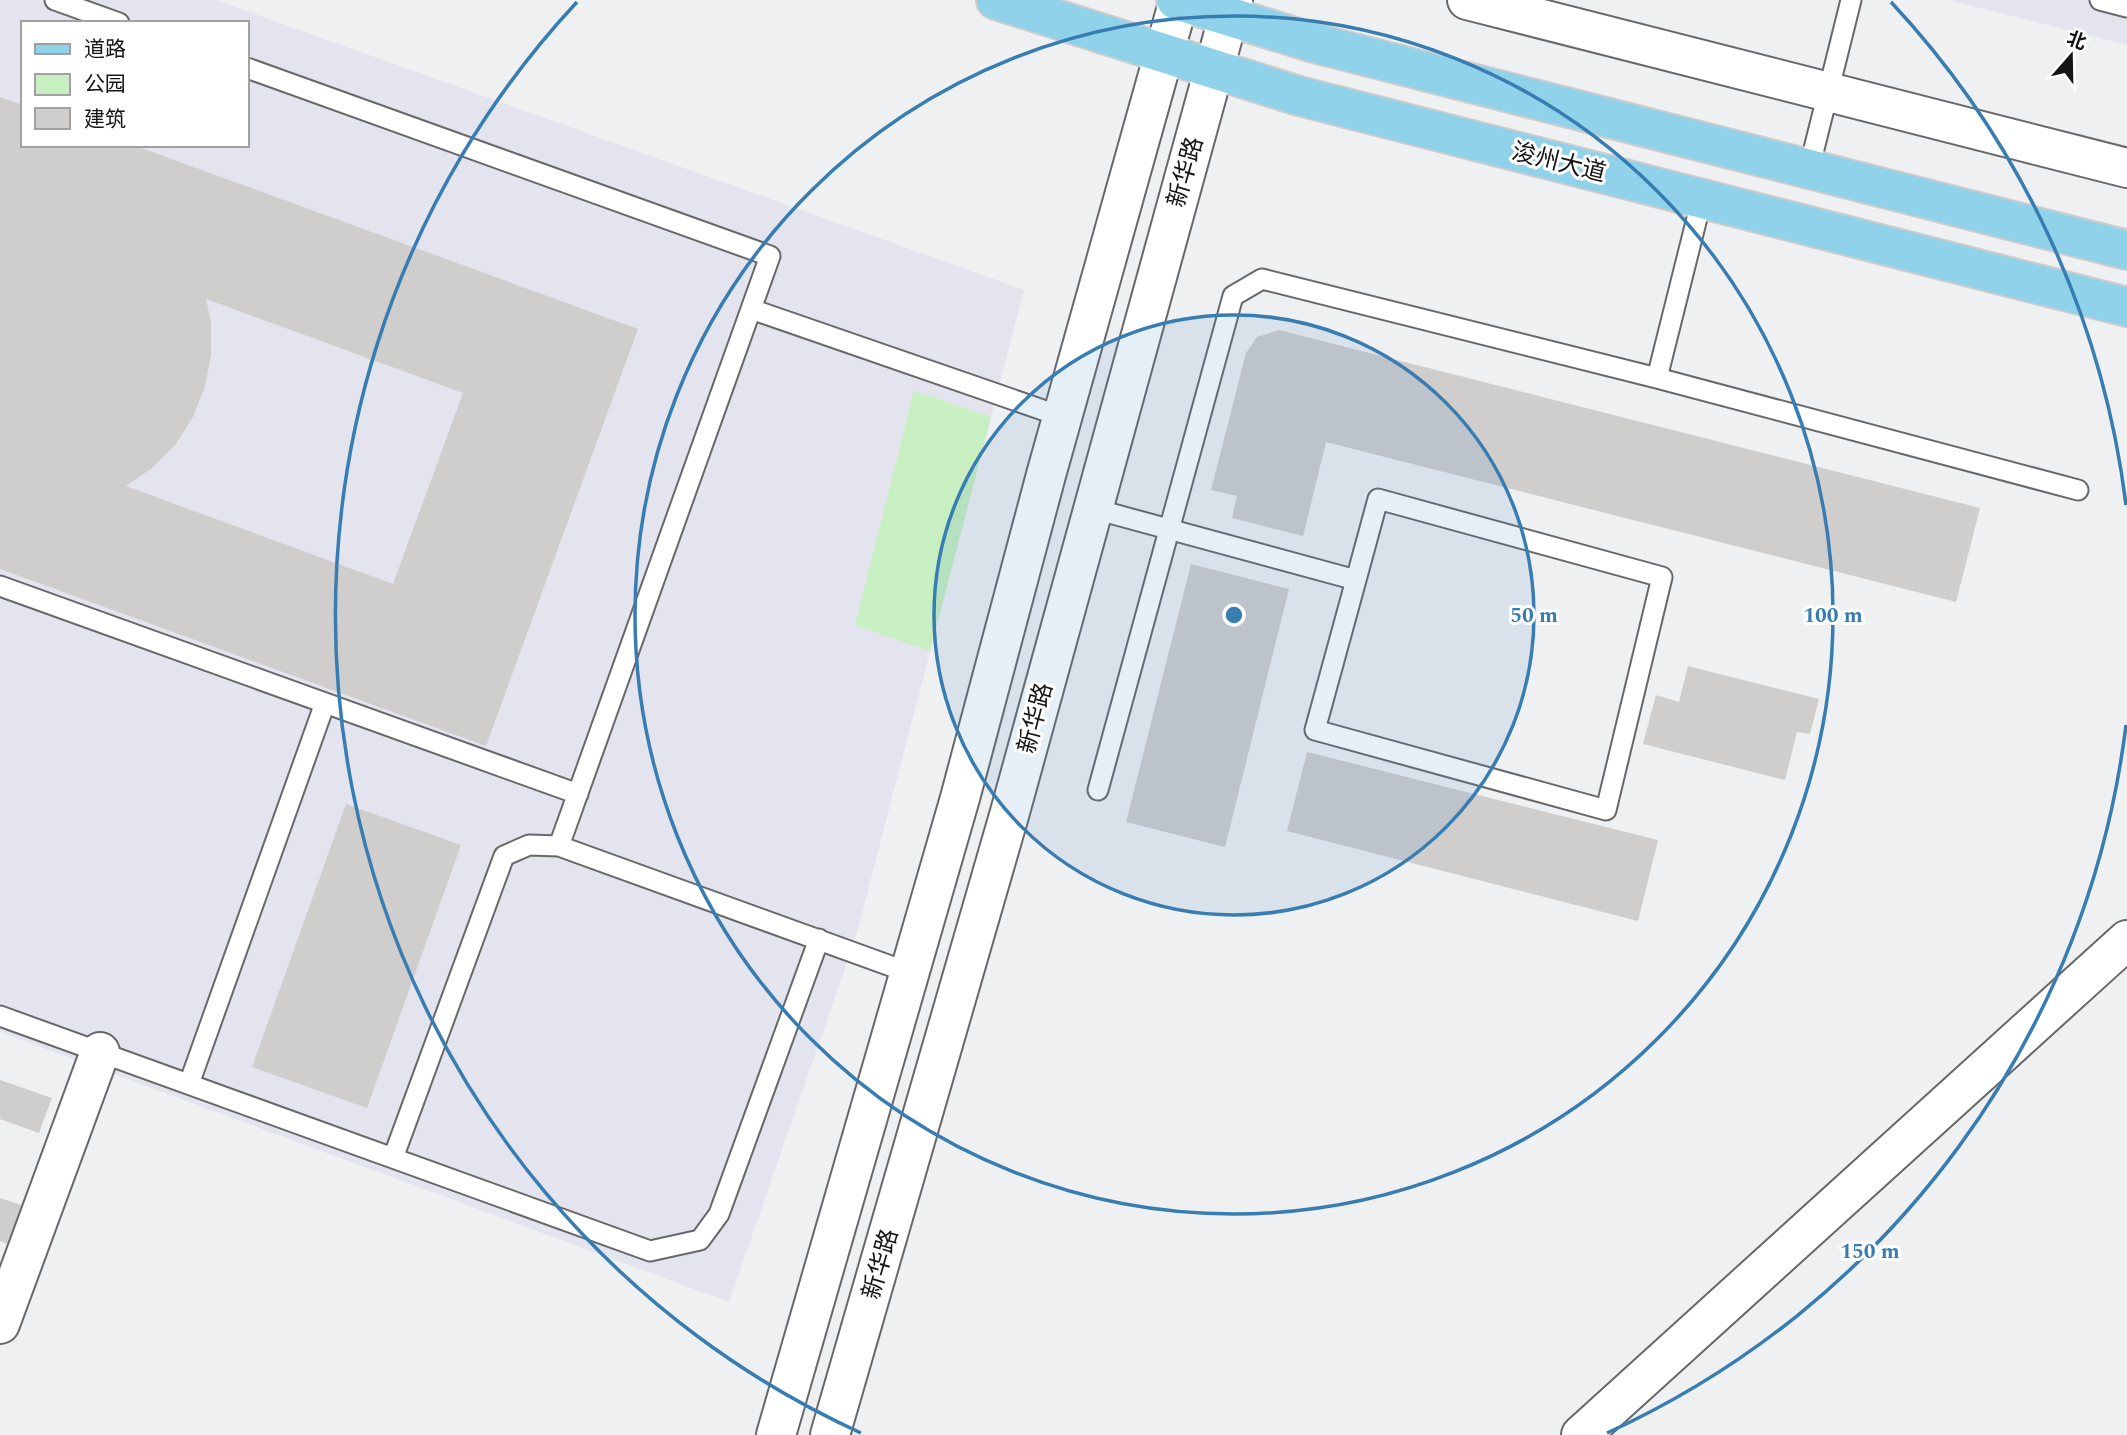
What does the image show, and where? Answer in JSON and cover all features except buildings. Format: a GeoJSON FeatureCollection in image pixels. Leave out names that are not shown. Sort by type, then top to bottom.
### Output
{"type":"FeatureCollection","features":[{"type":"Feature","properties":{"kind":"main road","name":"浚州大道"},"geometry":{"type":"LineString","coordinates":[[996,0],[1299,96],[2127,307]]}},
{"type":"Feature","properties":{"kind":"main road"},"geometry":{"type":"LineString","coordinates":[[776,1435],[960,799],[1178,0],[1231,8],[1328,47],[2127,250]]}},
{"type":"Feature","properties":{"kind":"main road"},"geometry":{"type":"LineString","coordinates":[[1466,0],[2127,168]]}},
{"type":"Feature","properties":{"kind":"main road","name":"新华路"},"geometry":{"type":"LineString","coordinates":[[830,1435],[1006,826],[1091,508],[1231,8]]}},
{"type":"Feature","properties":{"kind":"main road"},"geometry":{"type":"LineString","coordinates":[[1607,1432],[2127,940]]}},
{"type":"Feature","properties":{"kind":"main road"},"geometry":{"type":"LineString","coordinates":[[0,1324],[100,1052]]}},
{"type":"Feature","properties":{"kind":"lane"},"geometry":{"type":"LineString","coordinates":[[55,0],[113,21]]}},
{"type":"Feature","properties":{"kind":"lane"},"geometry":{"type":"LineString","coordinates":[[1809,169],[1851,0]]}},
{"type":"Feature","properties":{"kind":"lane"},"geometry":{"type":"LineString","coordinates":[[2100,0],[2127,7]]}},
{"type":"Feature","properties":{"kind":"lane"},"geometry":{"type":"LineString","coordinates":[[248,68],[770,256],[559,846]]}},
{"type":"Feature","properties":{"kind":"lane"},"geometry":{"type":"LineString","coordinates":[[1657,378],[1702,198]]}},
{"type":"Feature","properties":{"kind":"lane"},"geometry":{"type":"LineString","coordinates":[[1098,790],[1233,296],[1262,279],[1657,378],[2078,490]]}},
{"type":"Feature","properties":{"kind":"lane"},"geometry":{"type":"LineString","coordinates":[[751,309],[1063,417]]}},
{"type":"Feature","properties":{"kind":"lane"},"geometry":{"type":"LineString","coordinates":[[1378,499],[1662,577],[1605,810],[1315,730],[1356,580],[1378,499]]}},
{"type":"Feature","properties":{"kind":"lane"},"geometry":{"type":"LineString","coordinates":[[1091,508],[1356,580]]}},
{"type":"Feature","properties":{"kind":"lane"},"geometry":{"type":"LineString","coordinates":[[1,590],[578,794]]}},
{"type":"Feature","properties":{"kind":"lane"},"geometry":{"type":"LineString","coordinates":[[189,1084],[325,703]]}},
{"type":"Feature","properties":{"kind":"lane"},"geometry":{"type":"LineString","coordinates":[[393,1158],[504,856],[529,845],[559,846],[910,973]]}},
{"type":"Feature","properties":{"kind":"lane"},"geometry":{"type":"LineString","coordinates":[[0,1016],[650,1251],[700,1240],[719,1214],[818,939]]}},
{"type":"Feature","properties":{"kind":"shaded area"},"geometry":{"type":"Polygon","coordinates":[[[0,0],[216,0],[1024,290],[855,940],[729,1302],[0,1032],[0,0]]]}},
{"type":"Feature","properties":{"kind":"shaded area"},"geometry":{"type":"Polygon","coordinates":[[[1948,0],[2127,0],[2127,45],[1948,0]]]}},
{"type":"Feature","properties":{"kind":"green space"},"geometry":{"type":"Polygon","coordinates":[[[914,391],[991,417],[930,651],[855,625],[914,391]]]}}]}
